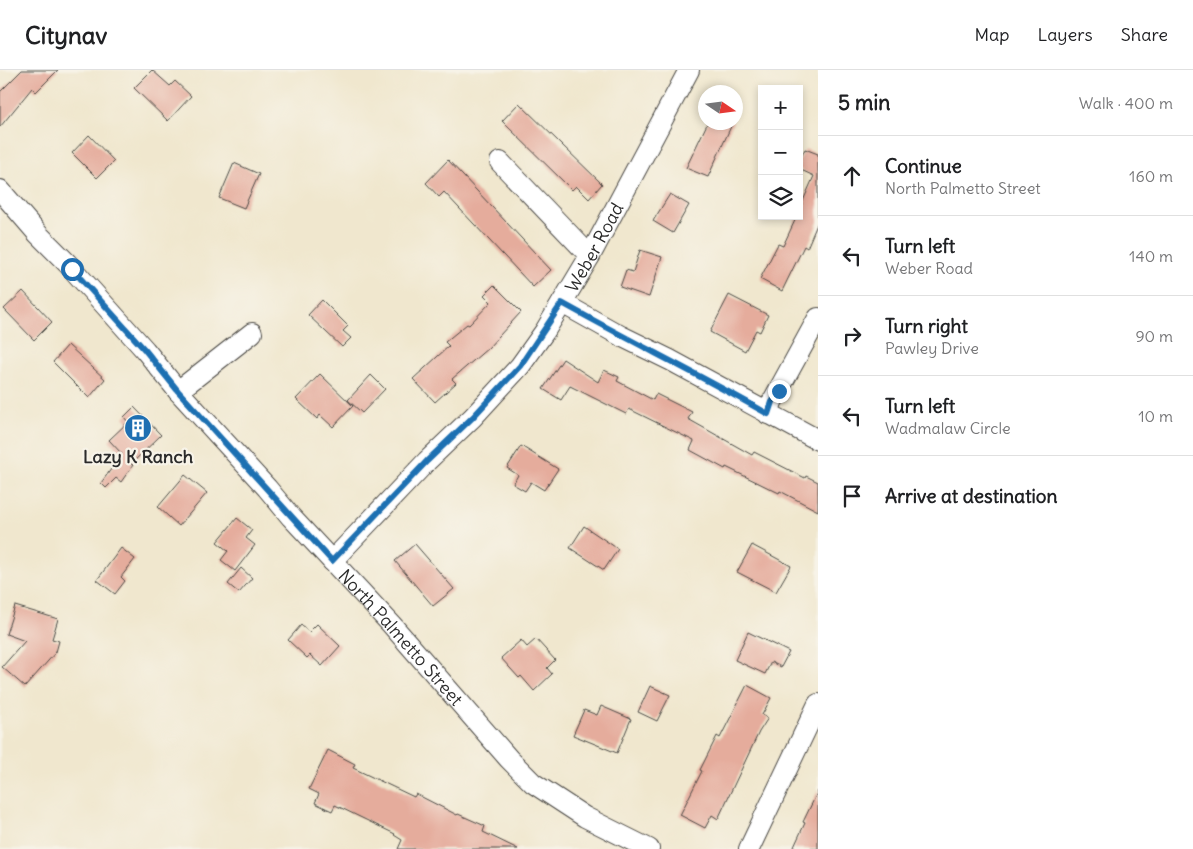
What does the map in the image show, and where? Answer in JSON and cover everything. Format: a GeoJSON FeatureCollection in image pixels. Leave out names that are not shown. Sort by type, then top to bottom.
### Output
{"type":"FeatureCollection","features":[{"type":"Feature","properties":{"kind":"street","name":"Weber Road"},"geometry":{"type":"LineString","coordinates":[[332,561],[427,461],[473,417],[520,366],[562,303],[590,256],[689,70]]}},
{"type":"Feature","properties":{"kind":"street"},"geometry":{"type":"LineString","coordinates":[[500,162],[590,256]]}},
{"type":"Feature","properties":{"kind":"street","name":"North Palmetto Street"},"geometry":{"type":"LineString","coordinates":[[0,190],[145,350],[178,391],[391,624],[509,759],[533,783],[586,817],[649,849]]}},
{"type":"Feature","properties":{"kind":"street"},"geometry":{"type":"LineString","coordinates":[[562,303],[818,440]]}},
{"type":"Feature","properties":{"kind":"street"},"geometry":{"type":"LineString","coordinates":[[768,414],[772,402],[818,318]]}},
{"type":"Feature","properties":{"kind":"street"},"geometry":{"type":"LineString","coordinates":[[178,391],[252,333]]}},
{"type":"Feature","properties":{"kind":"street"},"geometry":{"type":"LineString","coordinates":[[748,849],[818,704]]}},
{"type":"Feature","properties":{"kind":"building"},"geometry":{"type":"Polygon","coordinates":[[[22,70],[58,70],[36,92],[32,88],[0,127],[0,92],[22,70]]]}},
{"type":"Feature","properties":{"kind":"building"},"geometry":{"type":"Polygon","coordinates":[[[152,70],[170,86],[175,81],[191,96],[168,121],[134,88],[152,70]]]}},
{"type":"Feature","properties":{"kind":"building"},"geometry":{"type":"Polygon","coordinates":[[[519,103],[602,184],[589,199],[576,186],[572,190],[502,121],[519,103]]]}},
{"type":"Feature","properties":{"kind":"building"},"geometry":{"type":"Polygon","coordinates":[[[704,130],[729,130],[708,177],[686,168],[704,130]]]}},
{"type":"Feature","properties":{"kind":"building"},"geometry":{"type":"Polygon","coordinates":[[[89,135],[114,161],[97,178],[72,153],[89,135]]]}},
{"type":"Feature","properties":{"kind":"building"},"geometry":{"type":"Polygon","coordinates":[[[805,149],[818,154],[818,222],[807,248],[804,246],[782,291],[760,279],[778,244],[783,246],[795,220],[803,220],[803,201],[814,176],[803,171],[803,153],[805,149]]]}},
{"type":"Feature","properties":{"kind":"building"},"geometry":{"type":"Polygon","coordinates":[[[448,160],[551,270],[533,287],[444,192],[439,197],[426,183],[448,160]]]}},
{"type":"Feature","properties":{"kind":"building"},"geometry":{"type":"Polygon","coordinates":[[[234,163],[259,174],[244,208],[219,198],[234,163]]]}},
{"type":"Feature","properties":{"kind":"building"},"geometry":{"type":"Polygon","coordinates":[[[670,194],[689,205],[673,233],[653,221],[670,194]]]}},
{"type":"Feature","properties":{"kind":"building"},"geometry":{"type":"Polygon","coordinates":[[[640,250],[662,257],[649,297],[620,287],[626,270],[633,272],[640,250]]]}},
{"type":"Feature","properties":{"kind":"building"},"geometry":{"type":"Polygon","coordinates":[[[494,285],[521,312],[488,348],[452,379],[456,383],[435,402],[413,379],[449,346],[445,342],[467,324],[469,325],[491,302],[484,295],[494,285]]]}},
{"type":"Feature","properties":{"kind":"building"},"geometry":{"type":"Polygon","coordinates":[[[23,291],[52,322],[34,340],[4,309],[23,291]]]}},
{"type":"Feature","properties":{"kind":"building"},"geometry":{"type":"Polygon","coordinates":[[[729,295],[768,315],[760,332],[756,330],[745,351],[710,332],[729,295]]]}},
{"type":"Feature","properties":{"kind":"building"},"geometry":{"type":"Polygon","coordinates":[[[322,300],[348,326],[343,331],[351,338],[342,347],[308,315],[322,300]]]}},
{"type":"Feature","properties":{"kind":"building"},"geometry":{"type":"Polygon","coordinates":[[[68,345],[105,379],[89,398],[53,362],[68,345]]]}},
{"type":"Feature","properties":{"kind":"building"},"geometry":{"type":"Polygon","coordinates":[[[563,359],[598,382],[604,370],[619,377],[617,381],[653,400],[656,394],[692,412],[688,419],[752,455],[754,452],[805,478],[806,476],[818,482],[818,511],[780,491],[779,493],[726,467],[725,469],[690,450],[694,441],[629,409],[626,414],[570,386],[561,400],[543,389],[563,359]]]}},
{"type":"Feature","properties":{"kind":"building"},"geometry":{"type":"Polygon","coordinates":[[[320,374],[353,406],[333,427],[320,415],[317,419],[296,399],[320,374]]]}},
{"type":"Feature","properties":{"kind":"building"},"geometry":{"type":"Polygon","coordinates":[[[371,375],[385,389],[362,413],[348,400],[371,375]]]}},
{"type":"Feature","properties":{"kind":"building","name":"Lazy K Ranch"},"geometry":{"type":"Polygon","coordinates":[[[134,407],[161,435],[131,464],[133,465],[121,482],[116,478],[106,488],[101,483],[122,454],[109,440],[128,422],[124,417],[134,407]]]}},
{"type":"Feature","properties":{"kind":"building"},"geometry":{"type":"Polygon","coordinates":[[[521,446],[558,469],[544,490],[531,482],[525,491],[513,484],[518,475],[507,468],[521,446]]]}},
{"type":"Feature","properties":{"kind":"building"},"geometry":{"type":"Polygon","coordinates":[[[185,475],[207,493],[179,526],[158,507],[185,475]]]}},
{"type":"Feature","properties":{"kind":"building"},"geometry":{"type":"Polygon","coordinates":[[[237,518],[252,530],[246,538],[255,545],[235,571],[221,560],[228,551],[217,542],[237,518]]]}},
{"type":"Feature","properties":{"kind":"building"},"geometry":{"type":"Polygon","coordinates":[[[584,526],[618,549],[604,570],[570,548],[584,526]]]}},
{"type":"Feature","properties":{"kind":"building"},"geometry":{"type":"Polygon","coordinates":[[[415,544],[454,589],[433,606],[395,561],[415,544]]]}},
{"type":"Feature","properties":{"kind":"building"},"geometry":{"type":"Polygon","coordinates":[[[752,545],[791,566],[776,592],[737,572],[752,545]]]}},
{"type":"Feature","properties":{"kind":"building"},"geometry":{"type":"Polygon","coordinates":[[[121,548],[135,559],[121,577],[125,581],[115,594],[97,580],[121,548]]]}},
{"type":"Feature","properties":{"kind":"building"},"geometry":{"type":"Polygon","coordinates":[[[241,568],[252,578],[239,593],[228,584],[241,568]]]}},
{"type":"Feature","properties":{"kind":"building"},"geometry":{"type":"Polygon","coordinates":[[[15,606],[58,619],[52,639],[59,641],[56,652],[25,687],[2,667],[25,641],[6,634],[15,606]]]}},
{"type":"Feature","properties":{"kind":"building"},"geometry":{"type":"Polygon","coordinates":[[[317,624],[340,646],[322,666],[310,655],[307,658],[288,640],[301,625],[309,632],[317,624]]]}},
{"type":"Feature","properties":{"kind":"building"},"geometry":{"type":"Polygon","coordinates":[[[748,632],[789,652],[781,667],[771,662],[765,674],[735,660],[748,632]]]}},
{"type":"Feature","properties":{"kind":"building"},"geometry":{"type":"Polygon","coordinates":[[[536,639],[555,660],[547,668],[552,674],[534,691],[501,658],[521,640],[527,647],[536,639]]]}},
{"type":"Feature","properties":{"kind":"building"},"geometry":{"type":"Polygon","coordinates":[[[747,685],[771,698],[762,715],[768,718],[759,732],[718,819],[712,815],[705,828],[680,815],[717,736],[720,738],[747,685]]]}},
{"type":"Feature","properties":{"kind":"building"},"geometry":{"type":"Polygon","coordinates":[[[650,686],[670,695],[657,721],[638,712],[650,686]]]}},
{"type":"Feature","properties":{"kind":"building"},"geometry":{"type":"Polygon","coordinates":[[[601,706],[631,719],[617,753],[573,735],[584,710],[597,715],[601,706]]]}},
{"type":"Feature","properties":{"kind":"building"},"geometry":{"type":"Polygon","coordinates":[[[328,750],[355,764],[353,768],[414,797],[416,794],[457,815],[485,826],[483,832],[518,849],[398,849],[402,840],[395,834],[335,805],[332,811],[315,803],[319,794],[309,789],[328,750]]]}},
{"type":"Feature","properties":{"kind":"building"},"geometry":{"type":"Polygon","coordinates":[[[818,791],[818,849],[793,849],[805,823],[803,822],[818,791]]]}},
{"type":"Feature","properties":{"kind":"place","name":"Lazy K Ranch"},"geometry":{"type":"Point","coordinates":[138,428]}},
{"type":"Feature","properties":{"kind":"route"},"geometry":{"type":"LineString","coordinates":[[72,269],[145,350],[178,391],[332,561],[427,461],[473,417],[520,366],[562,303],[768,414],[772,402],[779,391]]}}]}
